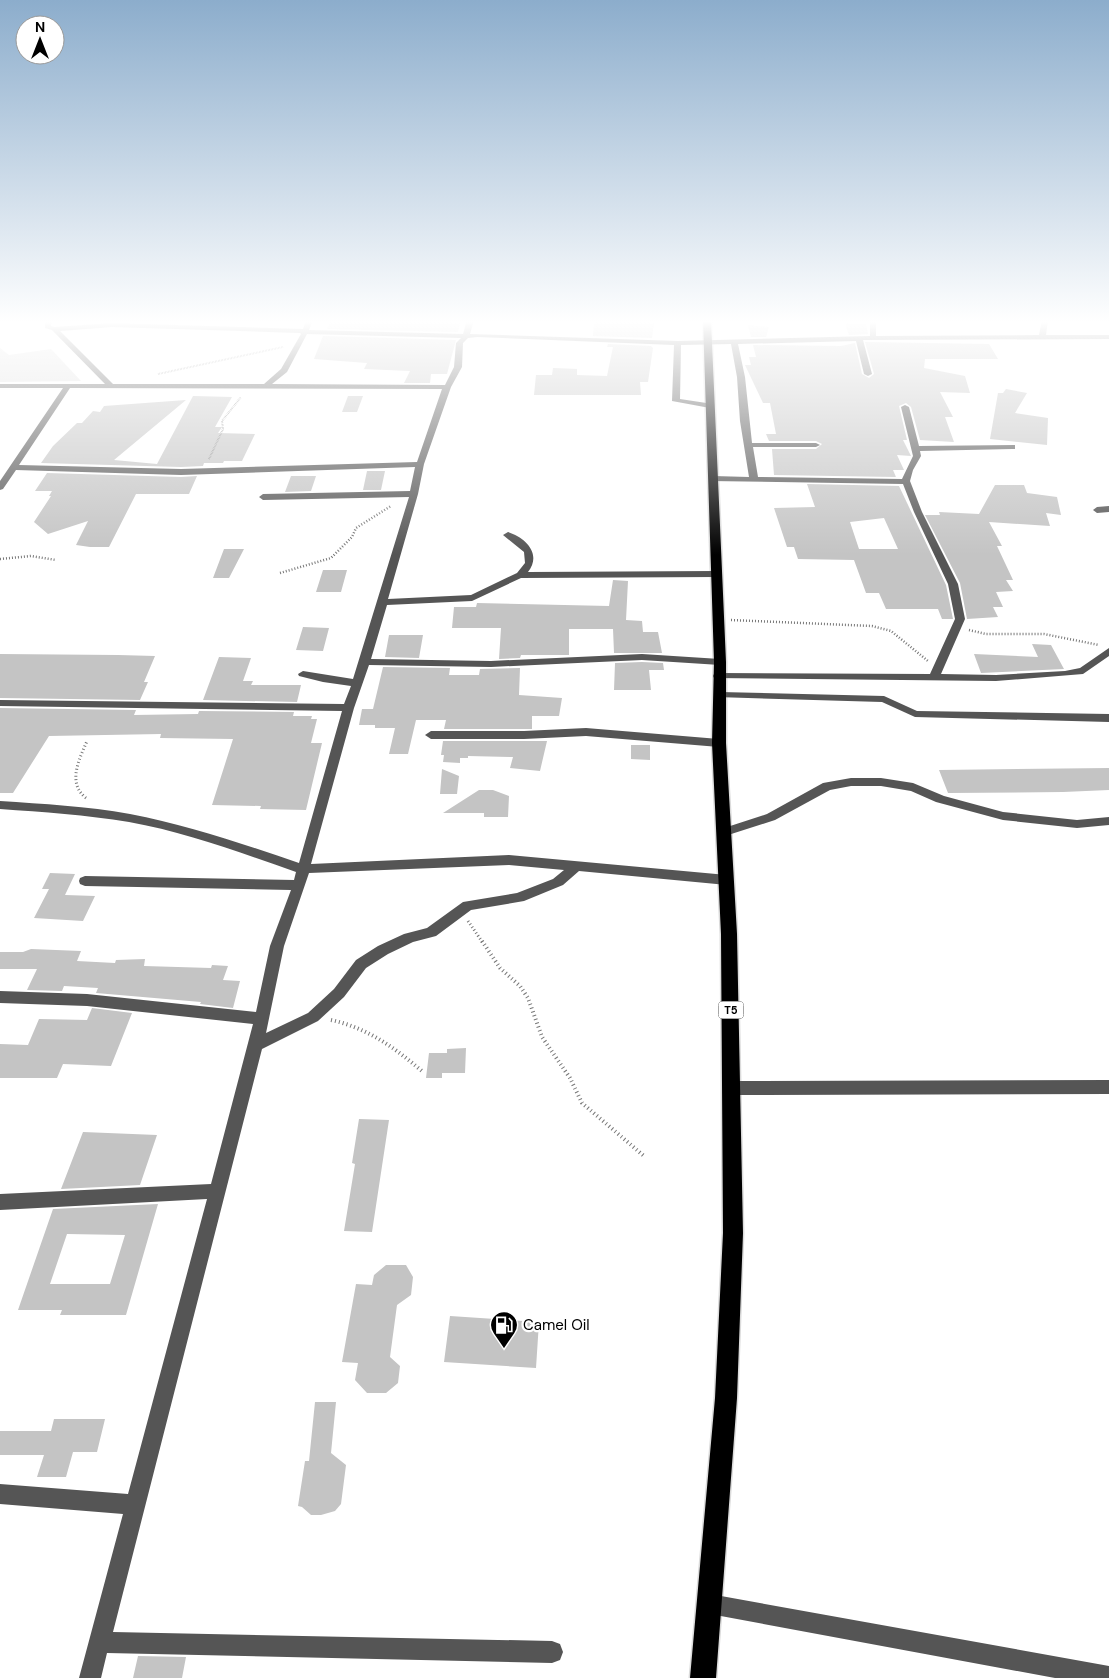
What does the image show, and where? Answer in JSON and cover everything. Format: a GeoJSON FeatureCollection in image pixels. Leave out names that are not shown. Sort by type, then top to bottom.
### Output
{"type":"FeatureCollection","features":[{"type":"Feature","properties":{"kind":"highway","name":"T5"},"geometry":{"type":"LineString","coordinates":[[703,1678],[726,1398],[733,1233],[727,880],[719,743],[718,619],[710,398]]}},
{"type":"Feature","properties":{"kind":"street"},"geometry":{"type":"LineString","coordinates":[[0,487],[60,398]]}},
{"type":"Feature","properties":{"kind":"street"},"geometry":{"type":"LineString","coordinates":[[90,1678],[256,1044],[277,946],[299,885],[348,708],[365,662],[409,494],[443,398]]}},
{"type":"Feature","properties":{"kind":"street"},"geometry":{"type":"LineString","coordinates":[[676,398],[676,401],[710,406]]}},
{"type":"Feature","properties":{"kind":"street"},"geometry":{"type":"LineString","coordinates":[[743,398],[744,421],[754,480]]}},
{"type":"Feature","properties":{"kind":"street"},"geometry":{"type":"LineString","coordinates":[[905,408],[917,456],[909,470],[906,481],[918,512],[953,584],[960,619],[936,674]]}},
{"type":"Feature","properties":{"kind":"street"},"geometry":{"type":"LineString","coordinates":[[748,444],[816,445]]}},
{"type":"Feature","properties":{"kind":"street"},"geometry":{"type":"LineString","coordinates":[[916,449],[1012,447]]}},
{"type":"Feature","properties":{"kind":"street"},"geometry":{"type":"LineString","coordinates":[[14,467],[204,471],[420,464]]}},
{"type":"Feature","properties":{"kind":"street"},"geometry":{"type":"LineString","coordinates":[[713,479],[906,481]]}},
{"type":"Feature","properties":{"kind":"street"},"geometry":{"type":"LineString","coordinates":[[263,497],[409,494]]}},
{"type":"Feature","properties":{"kind":"street"},"geometry":{"type":"LineString","coordinates":[[1096,510],[1109,510]]}},
{"type":"Feature","properties":{"kind":"street"},"geometry":{"type":"LineString","coordinates":[[508,535],[529,552],[531,560],[528,568],[520,575]]}},
{"type":"Feature","properties":{"kind":"street"},"geometry":{"type":"LineString","coordinates":[[382,602],[472,598],[483,594],[505,579],[520,575],[716,574]]}},
{"type":"Feature","properties":{"kind":"street"},"geometry":{"type":"LineString","coordinates":[[365,662],[491,664],[642,656],[719,669],[936,674],[996,678],[1065,674],[1083,670],[1104,648]]}},
{"type":"Feature","properties":{"kind":"street"},"geometry":{"type":"LineString","coordinates":[[303,674],[323,679],[357,683]]}},
{"type":"Feature","properties":{"kind":"street"},"geometry":{"type":"LineString","coordinates":[[720,695],[884,699],[916,714],[1109,718]]}},
{"type":"Feature","properties":{"kind":"street"},"geometry":{"type":"LineString","coordinates":[[0,703],[348,708]]}},
{"type":"Feature","properties":{"kind":"street"},"geometry":{"type":"LineString","coordinates":[[431,735],[586,732],[719,743]]}},
{"type":"Feature","properties":{"kind":"street"},"geometry":{"type":"LineString","coordinates":[[725,832],[771,817],[827,786],[851,782],[881,782],[913,787],[940,799],[1003,816],[1077,824],[1109,821]]}},
{"type":"Feature","properties":{"kind":"street"},"geometry":{"type":"LineString","coordinates":[[0,805],[114,816],[201,835],[303,869],[509,860],[727,880]]}},
{"type":"Feature","properties":{"kind":"street"},"geometry":{"type":"LineString","coordinates":[[256,1044],[313,1017],[339,993],[361,964],[409,938],[431,932],[461,910],[479,902],[519,898],[536,892],[558,882],[577,866]]}},
{"type":"Feature","properties":{"kind":"street"},"geometry":{"type":"LineString","coordinates":[[85,881],[299,885]]}},
{"type":"Feature","properties":{"kind":"street"},"geometry":{"type":"LineString","coordinates":[[0,997],[87,1000],[262,1019]]}},
{"type":"Feature","properties":{"kind":"street"},"geometry":{"type":"LineString","coordinates":[[732,1088],[1109,1087]]}},
{"type":"Feature","properties":{"kind":"street"},"geometry":{"type":"LineString","coordinates":[[0,1202],[218,1191]]}},
{"type":"Feature","properties":{"kind":"street"},"geometry":{"type":"LineString","coordinates":[[0,1494],[136,1505]]}},
{"type":"Feature","properties":{"kind":"street"},"geometry":{"type":"LineString","coordinates":[[710,1604],[1109,1677]]}},
{"type":"Feature","properties":{"kind":"street"},"geometry":{"type":"LineString","coordinates":[[100,1642],[552,1652]]}},
{"type":"Feature","properties":{"kind":"path"},"geometry":{"type":"LineString","coordinates":[[204,471],[223,429],[222,421],[240,398]]}},
{"type":"Feature","properties":{"kind":"path"},"geometry":{"type":"LineString","coordinates":[[280,573],[331,558],[352,536],[356,528],[409,494]]}},
{"type":"Feature","properties":{"kind":"path"},"geometry":{"type":"LineString","coordinates":[[0,559],[31,556],[56,560]]}},
{"type":"Feature","properties":{"kind":"path"},"geometry":{"type":"LineString","coordinates":[[718,619],[880,628],[891,631],[936,674]]}},
{"type":"Feature","properties":{"kind":"path"},"geometry":{"type":"LineString","coordinates":[[957,626],[986,634],[1044,634],[1104,648]]}},
{"type":"Feature","properties":{"kind":"path"},"geometry":{"type":"LineString","coordinates":[[87,741],[77,768],[77,789],[85,798],[114,816]]}},
{"type":"Feature","properties":{"kind":"path"},"geometry":{"type":"LineString","coordinates":[[461,910],[500,968],[520,986],[528,998],[542,1037],[570,1078],[582,1103],[644,1156]]}},
{"type":"Feature","properties":{"kind":"path"},"geometry":{"type":"LineString","coordinates":[[313,1017],[352,1025],[373,1033],[423,1072]]}},
{"type":"Feature","properties":{"kind":"building"},"geometry":{"type":"Polygon","coordinates":[[[192,398],[231,398],[215,427],[222,427],[218,433],[255,434],[242,461],[224,461],[223,463],[204,463],[203,466],[181,467],[41,463],[53,446],[77,423],[82,423],[93,411],[100,412],[104,406],[186,400],[114,460],[157,464],[192,398]]]}},
{"type":"Feature","properties":{"kind":"building"},"geometry":{"type":"Polygon","coordinates":[[[347,398],[362,398],[357,412],[342,412],[347,398]]]}},
{"type":"Feature","properties":{"kind":"building"},"geometry":{"type":"Polygon","coordinates":[[[761,398],[943,398],[953,417],[945,417],[954,442],[920,440],[911,407],[906,403],[899,406],[907,440],[903,440],[911,456],[897,455],[904,470],[893,470],[896,477],[774,475],[772,449],[816,449],[822,444],[816,441],[769,441],[766,434],[776,434],[770,403],[763,403],[761,398]]]}},
{"type":"Feature","properties":{"kind":"building"},"geometry":{"type":"Polygon","coordinates":[[[997,398],[1024,398],[1015,413],[1048,418],[1047,445],[990,439],[997,398]]]}},
{"type":"Feature","properties":{"kind":"building"},"geometry":{"type":"Polygon","coordinates":[[[367,471],[385,471],[381,490],[363,490],[367,471]]]}},
{"type":"Feature","properties":{"kind":"building"},"geometry":{"type":"Polygon","coordinates":[[[47,473],[197,476],[189,494],[136,494],[109,547],[90,547],[76,545],[88,521],[48,534],[34,522],[51,496],[49,496],[52,491],[35,491],[47,473]]]}},
{"type":"Feature","properties":{"kind":"building"},"geometry":{"type":"Polygon","coordinates":[[[291,476],[316,476],[311,491],[285,492],[291,476]]]}},
{"type":"Feature","properties":{"kind":"building"},"geometry":{"type":"Polygon","coordinates":[[[807,484],[899,486],[946,585],[953,619],[942,619],[938,609],[886,609],[879,593],[866,593],[854,560],[798,559],[794,547],[787,547],[774,508],[815,507],[807,484]],[[884,518],[850,522],[859,549],[898,549],[884,518]]]}},
{"type":"Feature","properties":{"kind":"building"},"geometry":{"type":"Polygon","coordinates":[[[995,485],[1024,485],[1027,493],[1057,497],[1061,515],[1046,513],[1050,526],[989,522],[1002,546],[997,546],[1013,580],[1006,580],[1013,591],[996,592],[1003,607],[993,607],[998,617],[967,619],[960,583],[925,515],[940,515],[939,512],[979,514],[995,485]]]}},
{"type":"Feature","properties":{"kind":"building"},"geometry":{"type":"Polygon","coordinates":[[[224,549],[244,549],[229,578],[213,578],[224,549]]]}},
{"type":"Feature","properties":{"kind":"building"},"geometry":{"type":"Polygon","coordinates":[[[323,570],[347,570],[341,592],[316,592],[323,570]]]}},
{"type":"Feature","properties":{"kind":"building"},"geometry":{"type":"Polygon","coordinates":[[[613,580],[628,581],[626,620],[642,621],[643,632],[658,632],[662,653],[614,653],[613,629],[569,629],[569,655],[521,655],[520,658],[499,659],[501,628],[452,628],[454,607],[476,607],[477,603],[609,606],[613,580]]]}},
{"type":"Feature","properties":{"kind":"building"},"geometry":{"type":"Polygon","coordinates":[[[303,627],[329,628],[323,651],[296,650],[303,627]]]}},
{"type":"Feature","properties":{"kind":"building"},"geometry":{"type":"Polygon","coordinates":[[[389,635],[423,635],[419,658],[385,657],[389,635]]]}},
{"type":"Feature","properties":{"kind":"building"},"geometry":{"type":"Polygon","coordinates":[[[1032,644],[1051,645],[1064,669],[981,673],[974,654],[1038,657],[1032,644]]]}},
{"type":"Feature","properties":{"kind":"building"},"geometry":{"type":"Polygon","coordinates":[[[0,654],[155,656],[144,682],[148,682],[140,700],[0,698],[0,654]]]}},
{"type":"Feature","properties":{"kind":"building"},"geometry":{"type":"Polygon","coordinates":[[[219,657],[251,658],[243,681],[253,681],[251,685],[301,685],[297,702],[203,700],[219,657]]]}},
{"type":"Feature","properties":{"kind":"building"},"geometry":{"type":"Polygon","coordinates":[[[615,663],[663,663],[664,670],[649,670],[651,690],[614,690],[615,663]]]}},
{"type":"Feature","properties":{"kind":"building"},"geometry":{"type":"Polygon","coordinates":[[[383,667],[450,668],[449,675],[479,675],[480,669],[520,668],[519,695],[562,698],[559,716],[532,716],[532,729],[444,729],[446,720],[416,720],[408,754],[389,754],[395,728],[375,728],[375,725],[359,725],[362,709],[373,709],[383,667]]]}},
{"type":"Feature","properties":{"kind":"building"},"geometry":{"type":"Polygon","coordinates":[[[0,708],[136,710],[134,715],[198,714],[199,711],[294,712],[293,716],[312,716],[311,719],[317,719],[311,743],[322,743],[306,810],[260,809],[261,806],[212,805],[233,739],[160,738],[161,734],[49,736],[13,793],[0,793],[0,708]]]}},
{"type":"Feature","properties":{"kind":"building"},"geometry":{"type":"Polygon","coordinates":[[[443,741],[547,741],[540,771],[510,768],[513,757],[468,756],[468,758],[460,758],[460,763],[443,762],[444,755],[441,755],[443,741]]]}},
{"type":"Feature","properties":{"kind":"building"},"geometry":{"type":"Polygon","coordinates":[[[631,745],[650,745],[650,760],[631,759],[631,745]]]}},
{"type":"Feature","properties":{"kind":"building"},"geometry":{"type":"Polygon","coordinates":[[[1109,768],[1109,790],[1063,792],[948,793],[939,770],[1109,768]]]}},
{"type":"Feature","properties":{"kind":"building"},"geometry":{"type":"Polygon","coordinates":[[[442,769],[459,776],[457,794],[440,794],[442,769]]]}},
{"type":"Feature","properties":{"kind":"building"},"geometry":{"type":"Polygon","coordinates":[[[479,790],[493,790],[509,796],[508,817],[484,817],[484,813],[443,813],[479,790]]]}},
{"type":"Feature","properties":{"kind":"building"},"geometry":{"type":"Polygon","coordinates":[[[50,873],[75,874],[65,895],[95,896],[83,921],[34,918],[49,889],[42,889],[50,873]]]}},
{"type":"Feature","properties":{"kind":"building"},"geometry":{"type":"Polygon","coordinates":[[[31,949],[81,951],[77,961],[115,963],[116,960],[145,959],[144,966],[211,968],[212,965],[228,966],[223,980],[240,981],[233,1008],[200,1004],[201,1002],[96,993],[98,988],[64,986],[62,991],[27,990],[37,969],[0,969],[0,952],[23,952],[31,949]]]}},
{"type":"Feature","properties":{"kind":"building"},"geometry":{"type":"Polygon","coordinates":[[[92,1008],[132,1013],[111,1066],[63,1064],[57,1078],[0,1078],[0,1044],[28,1045],[39,1019],[87,1020],[92,1008]]]}},
{"type":"Feature","properties":{"kind":"building"},"geometry":{"type":"Polygon","coordinates":[[[466,1048],[465,1073],[442,1073],[442,1078],[426,1078],[429,1053],[447,1053],[447,1049],[466,1048]]]}},
{"type":"Feature","properties":{"kind":"building"},"geometry":{"type":"Polygon","coordinates":[[[359,1119],[389,1120],[372,1232],[344,1231],[355,1164],[352,1163],[359,1119]]]}},
{"type":"Feature","properties":{"kind":"building"},"geometry":{"type":"Polygon","coordinates":[[[83,1132],[157,1135],[140,1185],[61,1189],[83,1132]]]}},
{"type":"Feature","properties":{"kind":"building"},"geometry":{"type":"Polygon","coordinates":[[[158,1204],[126,1315],[60,1315],[62,1310],[18,1310],[53,1209],[158,1204]],[[67,1234],[50,1284],[110,1284],[125,1235],[67,1234]]]}},
{"type":"Feature","properties":{"kind":"building"},"geometry":{"type":"Polygon","coordinates":[[[386,1265],[406,1265],[413,1277],[411,1295],[397,1305],[390,1357],[400,1366],[398,1383],[386,1393],[367,1393],[355,1380],[358,1363],[342,1362],[356,1284],[372,1285],[374,1275],[386,1265]]]}},
{"type":"Feature","properties":{"kind":"building"},"geometry":{"type":"Polygon","coordinates":[[[450,1316],[539,1322],[536,1368],[444,1362],[450,1316]]]}},
{"type":"Feature","properties":{"kind":"building"},"geometry":{"type":"Polygon","coordinates":[[[315,1402],[336,1402],[331,1453],[346,1465],[341,1504],[335,1511],[321,1515],[311,1515],[298,1506],[305,1461],[309,1461],[315,1402]]]}},
{"type":"Feature","properties":{"kind":"building"},"geometry":{"type":"Polygon","coordinates":[[[54,1419],[105,1419],[97,1452],[73,1452],[66,1477],[37,1477],[44,1455],[0,1455],[0,1431],[51,1431],[54,1419]]]}},
{"type":"Feature","properties":{"kind":"building"},"geometry":{"type":"Polygon","coordinates":[[[138,1656],[186,1657],[182,1678],[133,1678],[138,1656]]]}},
{"type":"Feature","properties":{"kind":"place","name":"Camel Oil"},"geometry":{"type":"Point","coordinates":[504,1349]}}]}
